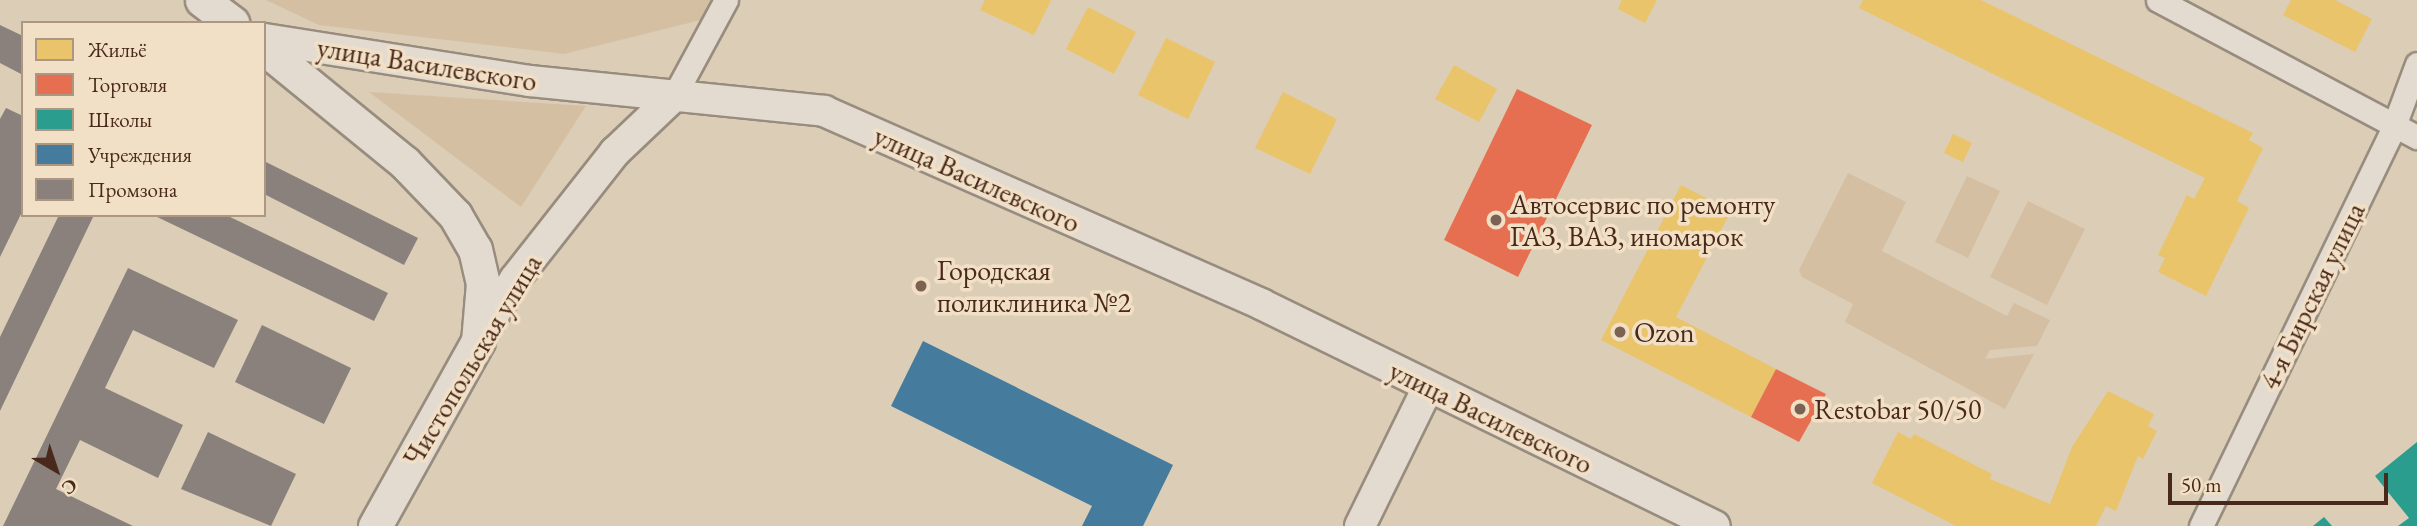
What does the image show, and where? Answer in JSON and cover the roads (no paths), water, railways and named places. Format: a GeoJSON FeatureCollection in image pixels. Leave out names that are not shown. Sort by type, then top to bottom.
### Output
{"type":"FeatureCollection","features":[{"type":"Feature","properties":{"kind":"main road"},"geometry":{"type":"LineString","coordinates":[[202,0],[229,21]]}},
{"type":"Feature","properties":{"kind":"main road"},"geometry":{"type":"LineString","coordinates":[[266,50],[404,162],[455,215],[475,248],[483,283],[478,341]]}},
{"type":"Feature","properties":{"kind":"main road","name":"Чистопольская улица"},"geometry":{"type":"LineString","coordinates":[[375,526],[478,341]]}},
{"type":"Feature","properties":{"kind":"street","name":"Чистопольская улица"},"geometry":{"type":"LineString","coordinates":[[478,341],[514,279],[615,152],[674,96],[726,0]]}},
{"type":"Feature","properties":{"kind":"street"},"geometry":{"type":"LineString","coordinates":[[2158,0],[2417,137]]}},
{"type":"Feature","properties":{"kind":"street","name":"улица Василевского"},"geometry":{"type":"LineString","coordinates":[[266,39],[674,96],[824,111],[1261,304],[1715,526]]}},
{"type":"Feature","properties":{"kind":"street","name":"4-я Бирская улица"},"geometry":{"type":"LineString","coordinates":[[2201,526],[2394,126],[2417,64]]}},
{"type":"Feature","properties":{"kind":"street"},"geometry":{"type":"LineString","coordinates":[[1360,526],[1428,387]]}},
{"type":"Feature","properties":{"kind":"place","name":"Автосервис по ремонту ГАЗ, ВАЗ, иномарок"},"geometry":{"type":"Point","coordinates":[1496,220]}},
{"type":"Feature","properties":{"kind":"place","name":"Городская поликлиника №2"},"geometry":{"type":"Point","coordinates":[921,286]}},
{"type":"Feature","properties":{"kind":"place","name":"Ozon"},"geometry":{"type":"Point","coordinates":[1620,332]}},
{"type":"Feature","properties":{"kind":"place","name":"Restobar 50/50"},"geometry":{"type":"Point","coordinates":[1800,409]}}]}
